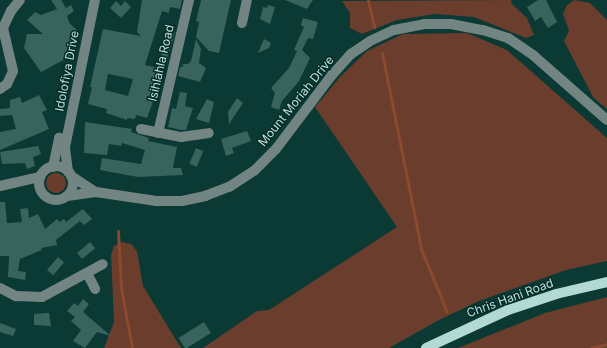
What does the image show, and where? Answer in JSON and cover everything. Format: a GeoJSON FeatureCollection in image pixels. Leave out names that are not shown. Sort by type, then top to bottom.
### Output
{"type":"FeatureCollection","features":[{"type":"Feature","properties":{"kind":"main road","name":"Chris Hani Road"},"geometry":{"type":"LineString","coordinates":[[426,348],[508,310],[556,294],[607,282]]}},
{"type":"Feature","properties":{"kind":"street"},"geometry":{"type":"LineString","coordinates":[[0,89],[7,84],[13,71],[3,28],[11,11],[20,0]]}},
{"type":"Feature","properties":{"kind":"street","name":"Idolofiya Drive"},"geometry":{"type":"LineString","coordinates":[[69,174],[65,147],[95,0]]}},
{"type":"Feature","properties":{"kind":"street","name":"Isihlahla Road"},"geometry":{"type":"LineString","coordinates":[[158,132],[189,0]]}},
{"type":"Feature","properties":{"kind":"street"},"geometry":{"type":"LineString","coordinates":[[242,23],[247,0]]}},
{"type":"Feature","properties":{"kind":"street","name":"Mount Moriah Drive"},"geometry":{"type":"LineString","coordinates":[[0,186],[40,182],[41,192],[50,199],[56,200],[67,196],[96,192],[156,202],[182,201],[206,196],[229,187],[254,171],[276,149],[332,74],[351,54],[370,41],[394,30],[424,24],[451,24],[483,30],[508,38],[533,55],[607,120]]}},
{"type":"Feature","properties":{"kind":"street"},"geometry":{"type":"LineString","coordinates":[[141,129],[190,138],[209,133]]}},
{"type":"Feature","properties":{"kind":"street"},"geometry":{"type":"LineString","coordinates":[[40,182],[44,171],[53,166],[60,138],[65,147]]}},
{"type":"Feature","properties":{"kind":"street","name":"Mount Moriah Drive"},"geometry":{"type":"LineString","coordinates":[[53,166],[69,174],[96,192]]}},
{"type":"Feature","properties":{"kind":"street"},"geometry":{"type":"LineString","coordinates":[[67,196],[72,186],[69,174]]}},
{"type":"Feature","properties":{"kind":"street"},"geometry":{"type":"LineString","coordinates":[[0,288],[16,296],[42,297],[103,264]]}},
{"type":"Feature","properties":{"kind":"street"},"geometry":{"type":"LineString","coordinates":[[87,273],[95,289]]}},
{"type":"Feature","properties":{"kind":"shaded area"},"geometry":{"type":"Polygon","coordinates":[[[511,0],[512,4],[527,18],[534,35],[526,38],[474,17],[435,14],[397,20],[362,34],[350,28],[350,13],[342,1],[511,0]]]}},
{"type":"Feature","properties":{"kind":"shaded area"},"geometry":{"type":"Polygon","coordinates":[[[574,0],[590,3],[607,20],[607,109],[593,97],[564,41],[569,31],[563,14],[567,5],[574,0]]]}},
{"type":"Feature","properties":{"kind":"shaded area"},"geometry":{"type":"Polygon","coordinates":[[[467,33],[507,50],[607,138],[607,261],[566,270],[479,301],[439,320],[389,348],[203,348],[257,311],[269,310],[397,227],[315,107],[340,77],[367,51],[403,34],[467,33]]]}},
{"type":"Feature","properties":{"kind":"shaded area"},"geometry":{"type":"Polygon","coordinates":[[[56,173],[63,176],[66,183],[63,190],[56,193],[49,190],[46,183],[49,176],[56,173]]]}},
{"type":"Feature","properties":{"kind":"shaded area"},"geometry":{"type":"Polygon","coordinates":[[[122,242],[131,244],[137,251],[143,286],[181,348],[104,348],[114,322],[111,255],[114,246],[122,242]]]}},
{"type":"Feature","properties":{"kind":"shaded area"},"geometry":{"type":"Polygon","coordinates":[[[607,297],[607,348],[458,348],[545,313],[607,297]]]}},
{"type":"Feature","properties":{"kind":"building"},"geometry":{"type":"Polygon","coordinates":[[[51,0],[61,0],[66,8],[71,5],[74,11],[67,16],[70,24],[77,30],[74,41],[67,49],[71,56],[41,72],[24,48],[27,34],[43,34],[27,20],[35,12],[41,15],[57,9],[51,0]]]}},
{"type":"Feature","properties":{"kind":"building"},"geometry":{"type":"Polygon","coordinates":[[[142,0],[182,0],[180,9],[170,7],[169,13],[162,11],[145,65],[159,68],[155,96],[147,118],[136,115],[135,119],[127,118],[127,120],[106,113],[107,109],[88,104],[92,87],[90,87],[103,29],[141,36],[137,32],[142,0]],[[108,74],[105,90],[128,96],[133,79],[108,74]]]}},
{"type":"Feature","properties":{"kind":"building"},"geometry":{"type":"Polygon","coordinates":[[[201,0],[231,0],[219,53],[209,51],[196,37],[199,22],[196,21],[201,0]]]}},
{"type":"Feature","properties":{"kind":"building"},"geometry":{"type":"Polygon","coordinates":[[[285,0],[313,0],[307,9],[285,0]]]}},
{"type":"Feature","properties":{"kind":"building"},"geometry":{"type":"Polygon","coordinates":[[[538,0],[546,0],[557,22],[548,28],[541,17],[535,21],[527,7],[538,0]]]}},
{"type":"Feature","properties":{"kind":"building"},"geometry":{"type":"Polygon","coordinates":[[[116,1],[121,6],[125,1],[131,7],[121,18],[110,8],[116,1]]]}},
{"type":"Feature","properties":{"kind":"building"},"geometry":{"type":"Polygon","coordinates":[[[268,5],[275,7],[270,24],[260,19],[263,7],[267,8],[268,5]]]}},
{"type":"Feature","properties":{"kind":"building"},"geometry":{"type":"Polygon","coordinates":[[[303,18],[318,22],[313,39],[308,38],[302,50],[310,58],[299,81],[282,101],[279,110],[271,107],[275,93],[271,88],[289,68],[297,51],[294,50],[304,27],[301,25],[303,18]]]}},
{"type":"Feature","properties":{"kind":"building"},"geometry":{"type":"Polygon","coordinates":[[[168,31],[175,33],[168,57],[161,55],[168,31]]]}},
{"type":"Feature","properties":{"kind":"building"},"geometry":{"type":"Polygon","coordinates":[[[196,39],[201,49],[199,63],[206,68],[200,82],[178,76],[180,67],[183,67],[183,64],[188,64],[191,61],[196,39]]]}},
{"type":"Feature","properties":{"kind":"building"},"geometry":{"type":"Polygon","coordinates":[[[264,39],[271,43],[269,48],[258,53],[264,39]]]}},
{"type":"Feature","properties":{"kind":"building"},"geometry":{"type":"Polygon","coordinates":[[[180,92],[187,93],[185,106],[193,108],[186,130],[168,127],[172,108],[176,109],[180,92]]]}},
{"type":"Feature","properties":{"kind":"building"},"geometry":{"type":"Polygon","coordinates":[[[39,95],[47,110],[42,112],[49,129],[0,150],[0,132],[16,129],[12,115],[0,116],[0,109],[10,108],[10,100],[20,97],[22,103],[39,95]]]}},
{"type":"Feature","properties":{"kind":"building"},"geometry":{"type":"Polygon","coordinates":[[[237,98],[243,103],[229,124],[228,112],[237,98]]]}},
{"type":"Feature","properties":{"kind":"building"},"geometry":{"type":"Polygon","coordinates":[[[207,99],[214,102],[209,123],[196,119],[207,99]]]}},
{"type":"Feature","properties":{"kind":"building"},"geometry":{"type":"Polygon","coordinates":[[[85,122],[132,129],[131,132],[149,138],[148,141],[177,147],[173,168],[181,168],[183,175],[138,177],[100,170],[102,158],[141,164],[145,150],[122,143],[121,146],[109,144],[107,155],[84,153],[85,122]]]}},
{"type":"Feature","properties":{"kind":"building"},"geometry":{"type":"Polygon","coordinates":[[[247,131],[251,141],[232,148],[234,153],[226,156],[221,139],[247,131]]]}},
{"type":"Feature","properties":{"kind":"building"},"geometry":{"type":"Polygon","coordinates":[[[38,146],[41,154],[33,157],[35,166],[27,169],[25,163],[2,164],[0,152],[38,146]]]}},
{"type":"Feature","properties":{"kind":"building"},"geometry":{"type":"Polygon","coordinates":[[[196,148],[203,151],[197,167],[189,164],[196,148]]]}},
{"type":"Feature","properties":{"kind":"building"},"geometry":{"type":"Polygon","coordinates":[[[0,202],[5,202],[7,223],[22,222],[20,209],[28,208],[29,218],[38,214],[45,229],[57,219],[59,222],[64,219],[66,222],[83,209],[92,219],[84,225],[80,221],[56,240],[57,245],[41,248],[42,250],[20,259],[18,271],[26,272],[25,280],[8,277],[9,256],[0,256],[0,202]]]}},
{"type":"Feature","properties":{"kind":"building"},"geometry":{"type":"Polygon","coordinates":[[[90,242],[95,248],[82,259],[77,253],[90,242]]]}},
{"type":"Feature","properties":{"kind":"building"},"geometry":{"type":"Polygon","coordinates":[[[58,257],[64,262],[53,275],[47,270],[58,257]]]}},
{"type":"Feature","properties":{"kind":"building"},"geometry":{"type":"Polygon","coordinates":[[[83,299],[89,304],[83,312],[111,336],[97,332],[85,348],[73,341],[81,330],[71,321],[75,317],[67,311],[74,303],[78,306],[83,299]]]}},
{"type":"Feature","properties":{"kind":"building"},"geometry":{"type":"Polygon","coordinates":[[[49,313],[51,326],[34,325],[34,314],[49,313]]]}},
{"type":"Feature","properties":{"kind":"building"},"geometry":{"type":"Polygon","coordinates":[[[204,322],[211,333],[187,348],[185,348],[179,338],[204,322]]]}},
{"type":"Feature","properties":{"kind":"building"},"geometry":{"type":"Polygon","coordinates":[[[0,323],[16,329],[13,336],[0,332],[0,323]]]}},
{"type":"Feature","properties":{"kind":"waterway"},"geometry":{"type":"LineString","coordinates":[[368,0],[374,27]]}},
{"type":"Feature","properties":{"kind":"waterway"},"geometry":{"type":"LineString","coordinates":[[382,53],[421,249],[447,312]]}},
{"type":"Feature","properties":{"kind":"waterway"},"geometry":{"type":"LineString","coordinates":[[118,231],[121,288],[132,348]]}},
{"type":"Feature","properties":{"kind":"waterway"},"geometry":{"type":"LineString","coordinates":[[591,348],[607,344]]}}]}
